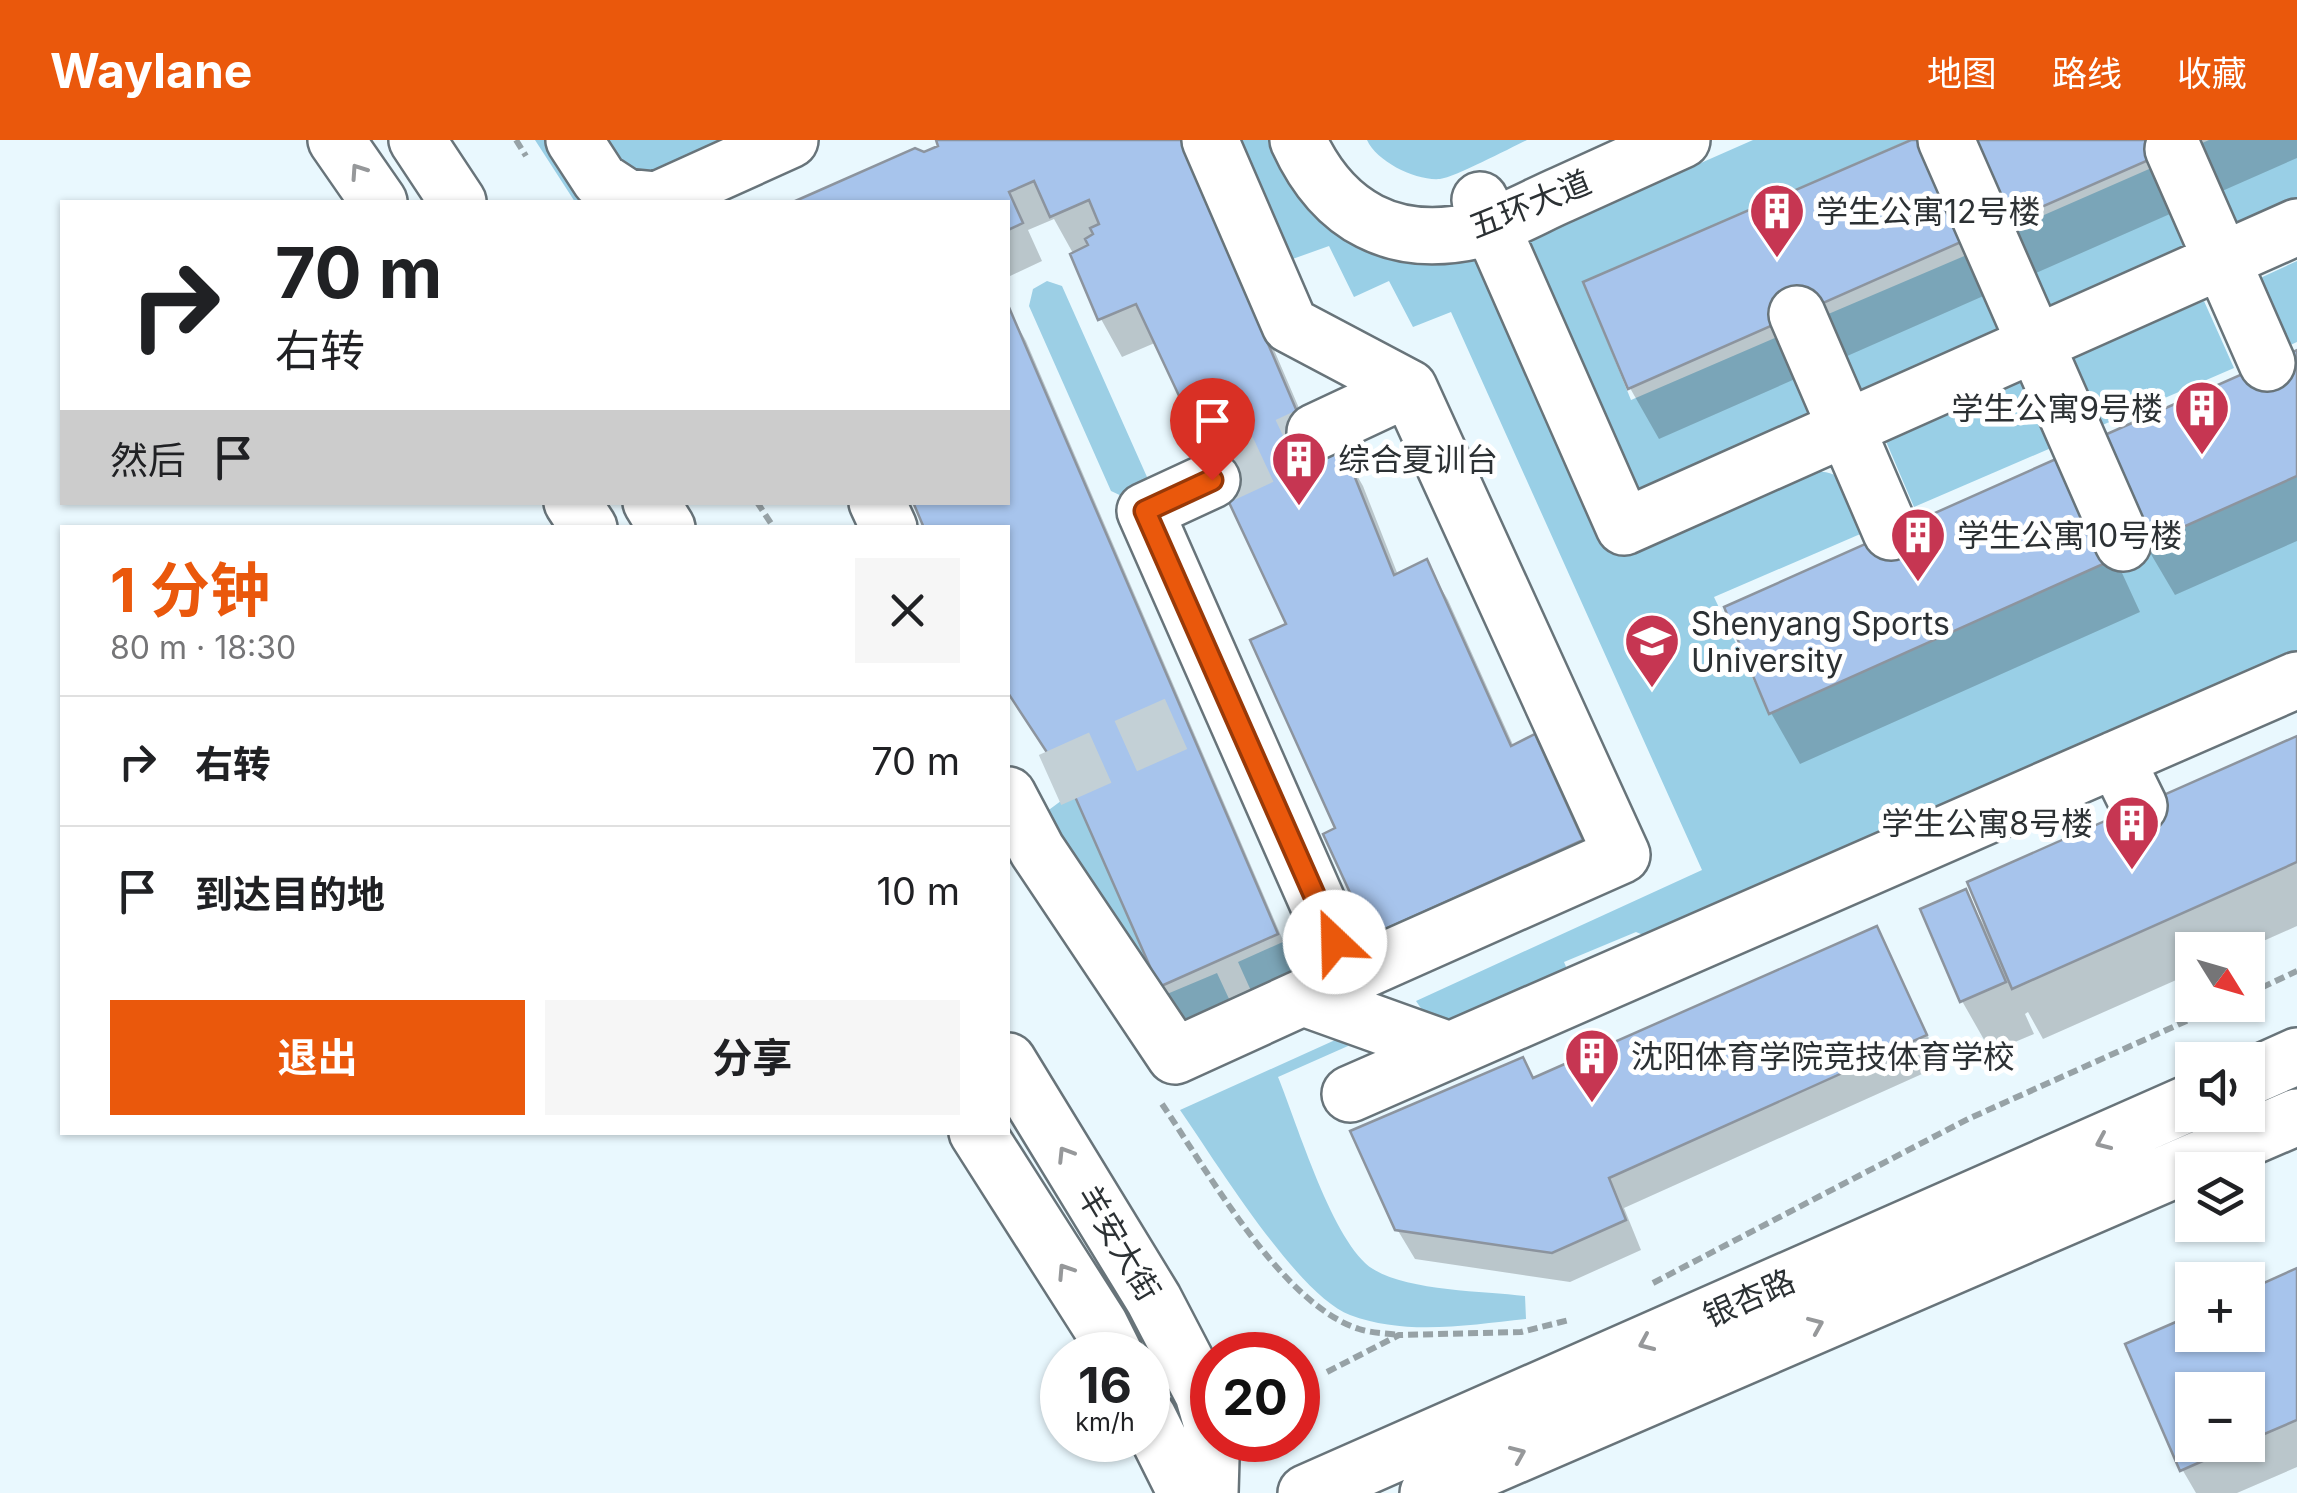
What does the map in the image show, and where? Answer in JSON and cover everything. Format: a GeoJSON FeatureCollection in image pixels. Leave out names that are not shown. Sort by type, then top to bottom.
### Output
{"type":"FeatureCollection","features":[{"type":"Feature","properties":{"kind":"street"},"geometry":{"type":"LineString","coordinates":[[336,140],[378,200]]}},
{"type":"Feature","properties":{"kind":"street"},"geometry":{"type":"LineString","coordinates":[[418,140],[457,200]]}},
{"type":"Feature","properties":{"kind":"street"},"geometry":{"type":"LineString","coordinates":[[574,140],[600,180],[626,197],[657,200],[736,186],[790,140]]}},
{"type":"Feature","properties":{"kind":"street"},"geometry":{"type":"LineString","coordinates":[[1022,791],[1037,850],[1175,1056],[1622,854],[1408,388],[1290,326],[1210,140]]}},
{"type":"Feature","properties":{"kind":"street"},"geometry":{"type":"LineString","coordinates":[[1298,140],[1334,198],[1380,211]]}},
{"type":"Feature","properties":{"kind":"street"},"geometry":{"type":"LineString","coordinates":[[1331,140],[1380,211]]}},
{"type":"Feature","properties":{"kind":"street","name":"五环大道"},"geometry":{"type":"LineString","coordinates":[[1486,213],[1614,140]]}},
{"type":"Feature","properties":{"kind":"street","name":"五环大道"},"geometry":{"type":"LineString","coordinates":[[1380,211],[1419,207],[1486,213],[1682,140]]}},
{"type":"Feature","properties":{"kind":"street"},"geometry":{"type":"LineString","coordinates":[[1946,140],[2123,543]]}},
{"type":"Feature","properties":{"kind":"street"},"geometry":{"type":"LineString","coordinates":[[2173,149],[2267,363]]}},
{"type":"Feature","properties":{"kind":"street"},"geometry":{"type":"LineString","coordinates":[[1486,213],[1624,527],[2297,227]]}},
{"type":"Feature","properties":{"kind":"street"},"geometry":{"type":"LineString","coordinates":[[1798,314],[1892,532]]}},
{"type":"Feature","properties":{"kind":"street"},"geometry":{"type":"LineString","coordinates":[[1314,432],[1408,388]]}},
{"type":"Feature","properties":{"kind":"street"},"geometry":{"type":"LineString","coordinates":[[1212,480],[1145,511],[1213,708],[1327,987],[1449,1050]]}},
{"type":"Feature","properties":{"kind":"street"},"geometry":{"type":"LineString","coordinates":[[1350,1094],[1449,1050],[2128,782],[2297,680]]}},
{"type":"Feature","properties":{"kind":"street"},"geometry":{"type":"LineString","coordinates":[[2265,1070],[2297,1056]]}},
{"type":"Feature","properties":{"kind":"street","name":"羊安大街"},"geometry":{"type":"LineString","coordinates":[[1010,1064],[1154,1300],[1203,1394],[1212,1425],[1210,1493]]}},
{"type":"Feature","properties":{"kind":"street","name":"银杏路"},"geometry":{"type":"LineString","coordinates":[[1306,1493],[2175,1110]]}},
{"type":"Feature","properties":{"kind":"street"},"geometry":{"type":"LineString","coordinates":[[1428,1493],[2297,1117]]}},
{"type":"Feature","properties":{"kind":"street","name":"羊安大街"},"geometry":{"type":"LineString","coordinates":[[979,1135],[1104,1332]]}},
{"type":"Feature","properties":{"kind":"street"},"geometry":{"type":"LineString","coordinates":[[1170,1461],[1186,1493]]}},
{"type":"Feature","properties":{"kind":"path"},"geometry":{"type":"LineString","coordinates":[[2265,986],[2297,972]]}},
{"type":"Feature","properties":{"kind":"path"},"geometry":{"type":"LineString","coordinates":[[1649,1285],[1968,1119],[2184,1022]]}},
{"type":"Feature","properties":{"kind":"path"},"geometry":{"type":"LineString","coordinates":[[1155,1093],[1256,1241],[1296,1288],[1329,1313],[1358,1328],[1399,1336],[1521,1332],[1574,1320]]}},
{"type":"Feature","properties":{"kind":"path"},"geometry":{"type":"LineString","coordinates":[[1327,1372],[1399,1336]]}},
{"type":"Feature","properties":{"kind":"shaded area"},"geometry":{"type":"Polygon","coordinates":[[[535,140],[757,140],[633,200],[574,200],[535,140]]]}},
{"type":"Feature","properties":{"kind":"shaded area"},"geometry":{"type":"Polygon","coordinates":[[[1233,140],[1278,140],[1477,250],[1503,283],[1616,553],[1808,472],[1833,474],[1841,480],[1852,496],[1865,532],[1714,597],[1768,711],[2297,476],[2297,662],[1665,944],[1636,932],[1564,962],[1574,985],[1433,1026],[1416,1001],[1702,870],[1451,312],[1413,327],[1389,281],[1354,297],[1329,246],[1287,261],[1233,140]]]}},
{"type":"Feature","properties":{"kind":"shaded area"},"geometry":{"type":"Polygon","coordinates":[[[1367,140],[1527,140],[1470,168],[1430,179],[1398,168],[1379,156],[1367,140]]]}},
{"type":"Feature","properties":{"kind":"shaded area"},"geometry":{"type":"Polygon","coordinates":[[[1753,140],[1909,140],[1583,282],[1631,400],[1782,335],[1814,412],[1663,477],[1639,492],[1526,246],[1535,236],[1753,140]]]}},
{"type":"Feature","properties":{"kind":"shaded area"},"geometry":{"type":"Polygon","coordinates":[[[2209,140],[2297,140],[2297,204],[2246,227],[2232,218],[2200,144],[2209,140]]]}},
{"type":"Feature","properties":{"kind":"shaded area"},"geometry":{"type":"Polygon","coordinates":[[[2156,166],[2192,246],[2053,307],[2035,307],[2003,233],[2156,166]]]}},
{"type":"Feature","properties":{"kind":"shaded area"},"geometry":{"type":"Polygon","coordinates":[[[1976,251],[2008,328],[1860,392],[1826,315],[1976,251]]]}},
{"type":"Feature","properties":{"kind":"shaded area"},"geometry":{"type":"Polygon","coordinates":[[[2297,261],[2297,342],[2288,346],[2258,279],[2297,261]]]}},
{"type":"Feature","properties":{"kind":"shaded area"},"geometry":{"type":"Polygon","coordinates":[[[1047,281],[1062,286],[1147,477],[1141,492],[1126,498],[1111,491],[1029,306],[1033,289],[1047,281]]]}},
{"type":"Feature","properties":{"kind":"shaded area"},"geometry":{"type":"Polygon","coordinates":[[[2204,301],[2234,368],[2084,433],[2055,366],[2204,301]]]}},
{"type":"Feature","properties":{"kind":"shaded area"},"geometry":{"type":"Polygon","coordinates":[[[2036,374],[2065,442],[1914,507],[1885,439],[2036,374]]]}},
{"type":"Feature","properties":{"kind":"shaded area"},"geometry":{"type":"Polygon","coordinates":[[[1073,792],[1167,994],[1217,973],[1230,1001],[1177,1024],[1042,815],[1073,792]]]}},
{"type":"Feature","properties":{"kind":"shaded area"},"geometry":{"type":"Polygon","coordinates":[[[1303,933],[1317,963],[1252,993],[1238,962],[1303,933]]]}},
{"type":"Feature","properties":{"kind":"shaded area"},"geometry":{"type":"Polygon","coordinates":[[[1344,1036],[1348,1046],[1278,1077],[1318,1181],[1344,1235],[1373,1269],[1388,1276],[1425,1286],[1525,1296],[1526,1319],[1415,1327],[1350,1315],[1306,1282],[1282,1255],[1180,1110],[1344,1036]]]}},
{"type":"Feature","properties":{"kind":"building","name":"综合夏训台"},"geometry":{"type":"Polygon","coordinates":[[[936,140],[1181,140],[1316,456],[1342,445],[1394,575],[1427,559],[1511,746],[1535,734],[1583,840],[1370,936],[1323,834],[1335,828],[1250,640],[1286,624],[1136,304],[1098,320],[1070,254],[1088,245],[1085,239],[1093,234],[1090,228],[1099,224],[1089,200],[1050,217],[1034,181],[1009,192],[1023,223],[1010,229],[1010,200],[798,200],[915,148],[924,152],[938,146],[936,140]]]}},
{"type":"Feature","properties":{"kind":"building","name":"学生公寓12号楼"},"geometry":{"type":"Polygon","coordinates":[[[1911,140],[1929,140],[1970,238],[1628,389],[1583,282],[1911,140]]]}},
{"type":"Feature","properties":{"kind":"building"},"geometry":{"type":"Polygon","coordinates":[[[1970,140],[2194,140],[2005,223],[1970,140]]]}},
{"type":"Feature","properties":{"kind":"building"},"geometry":{"type":"Polygon","coordinates":[[[1010,310],[1278,934],[1159,987],[1073,792],[1010,696],[1010,525],[923,525],[914,505],[1010,505],[1010,310]]]}},
{"type":"Feature","properties":{"kind":"building","name":"学生公寓9号楼"},"geometry":{"type":"Polygon","coordinates":[[[2297,350],[2297,476],[2143,545],[2098,438],[2297,350]]]}},
{"type":"Feature","properties":{"kind":"building","name":"学生公寓10号楼"},"geometry":{"type":"Polygon","coordinates":[[[2065,455],[2112,560],[1769,714],[1724,607],[2065,455]]]}},
{"type":"Feature","properties":{"kind":"building","name":"学生公寓8号楼"},"geometry":{"type":"Polygon","coordinates":[[[2297,736],[2297,862],[2012,989],[1967,882],[2297,736]]]}},
{"type":"Feature","properties":{"kind":"building"},"geometry":{"type":"Polygon","coordinates":[[[1966,889],[2006,982],[1960,1002],[1920,909],[1966,889]]]}},
{"type":"Feature","properties":{"kind":"building","name":"沈阳体育学院竞技体育学校"},"geometry":{"type":"Polygon","coordinates":[[[1877,926],[1927,1035],[1609,1178],[1626,1220],[1552,1253],[1395,1230],[1350,1131],[1523,1057],[1533,1078],[1877,926]]]}},
{"type":"Feature","properties":{"kind":"building"},"geometry":{"type":"Polygon","coordinates":[[[2297,1268],[2297,1420],[2265,1434],[2265,1372],[2175,1372],[2175,1459],[2125,1344],[2175,1322],[2175,1352],[2265,1352],[2265,1282],[2297,1268]]]}},
{"type":"Feature","properties":{"kind":"building"},"geometry":{"type":"Polygon","coordinates":[[[2176,1462],[2200,1462],[2180,1471],[2176,1462]]]}},
{"type":"Feature","properties":{"kind":"tunnel"},"geometry":{"type":"LineString","coordinates":[[1212,480],[1315,432]]}},
{"type":"Feature","properties":{"kind":"tunnel"},"geometry":{"type":"LineString","coordinates":[[1050,780],[1198,714]]}},
{"type":"Feature","properties":{"kind":"place","name":"学生公寓12号楼"},"geometry":{"type":"Point","coordinates":[1777,260]}},
{"type":"Feature","properties":{"kind":"place","name":"学生公寓9号楼"},"geometry":{"type":"Point","coordinates":[2202,457]}},
{"type":"Feature","properties":{"kind":"place","name":"综合夏训台"},"geometry":{"type":"Point","coordinates":[1299,508]}},
{"type":"Feature","properties":{"kind":"place","name":"学生公寓10号楼"},"geometry":{"type":"Point","coordinates":[1918,584]}},
{"type":"Feature","properties":{"kind":"place","name":"Shenyang Sports University"},"geometry":{"type":"Point","coordinates":[1652,690]}},
{"type":"Feature","properties":{"kind":"place","name":"学生公寓8号楼"},"geometry":{"type":"Point","coordinates":[2132,872]}},
{"type":"Feature","properties":{"kind":"place","name":"沈阳体育学院竞技体育学校"},"geometry":{"type":"Point","coordinates":[1592,1105]}},
{"type":"Feature","properties":{"kind":"route"},"geometry":{"type":"LineString","coordinates":[[1212,480],[1145,511],[1335,942]]}}]}
